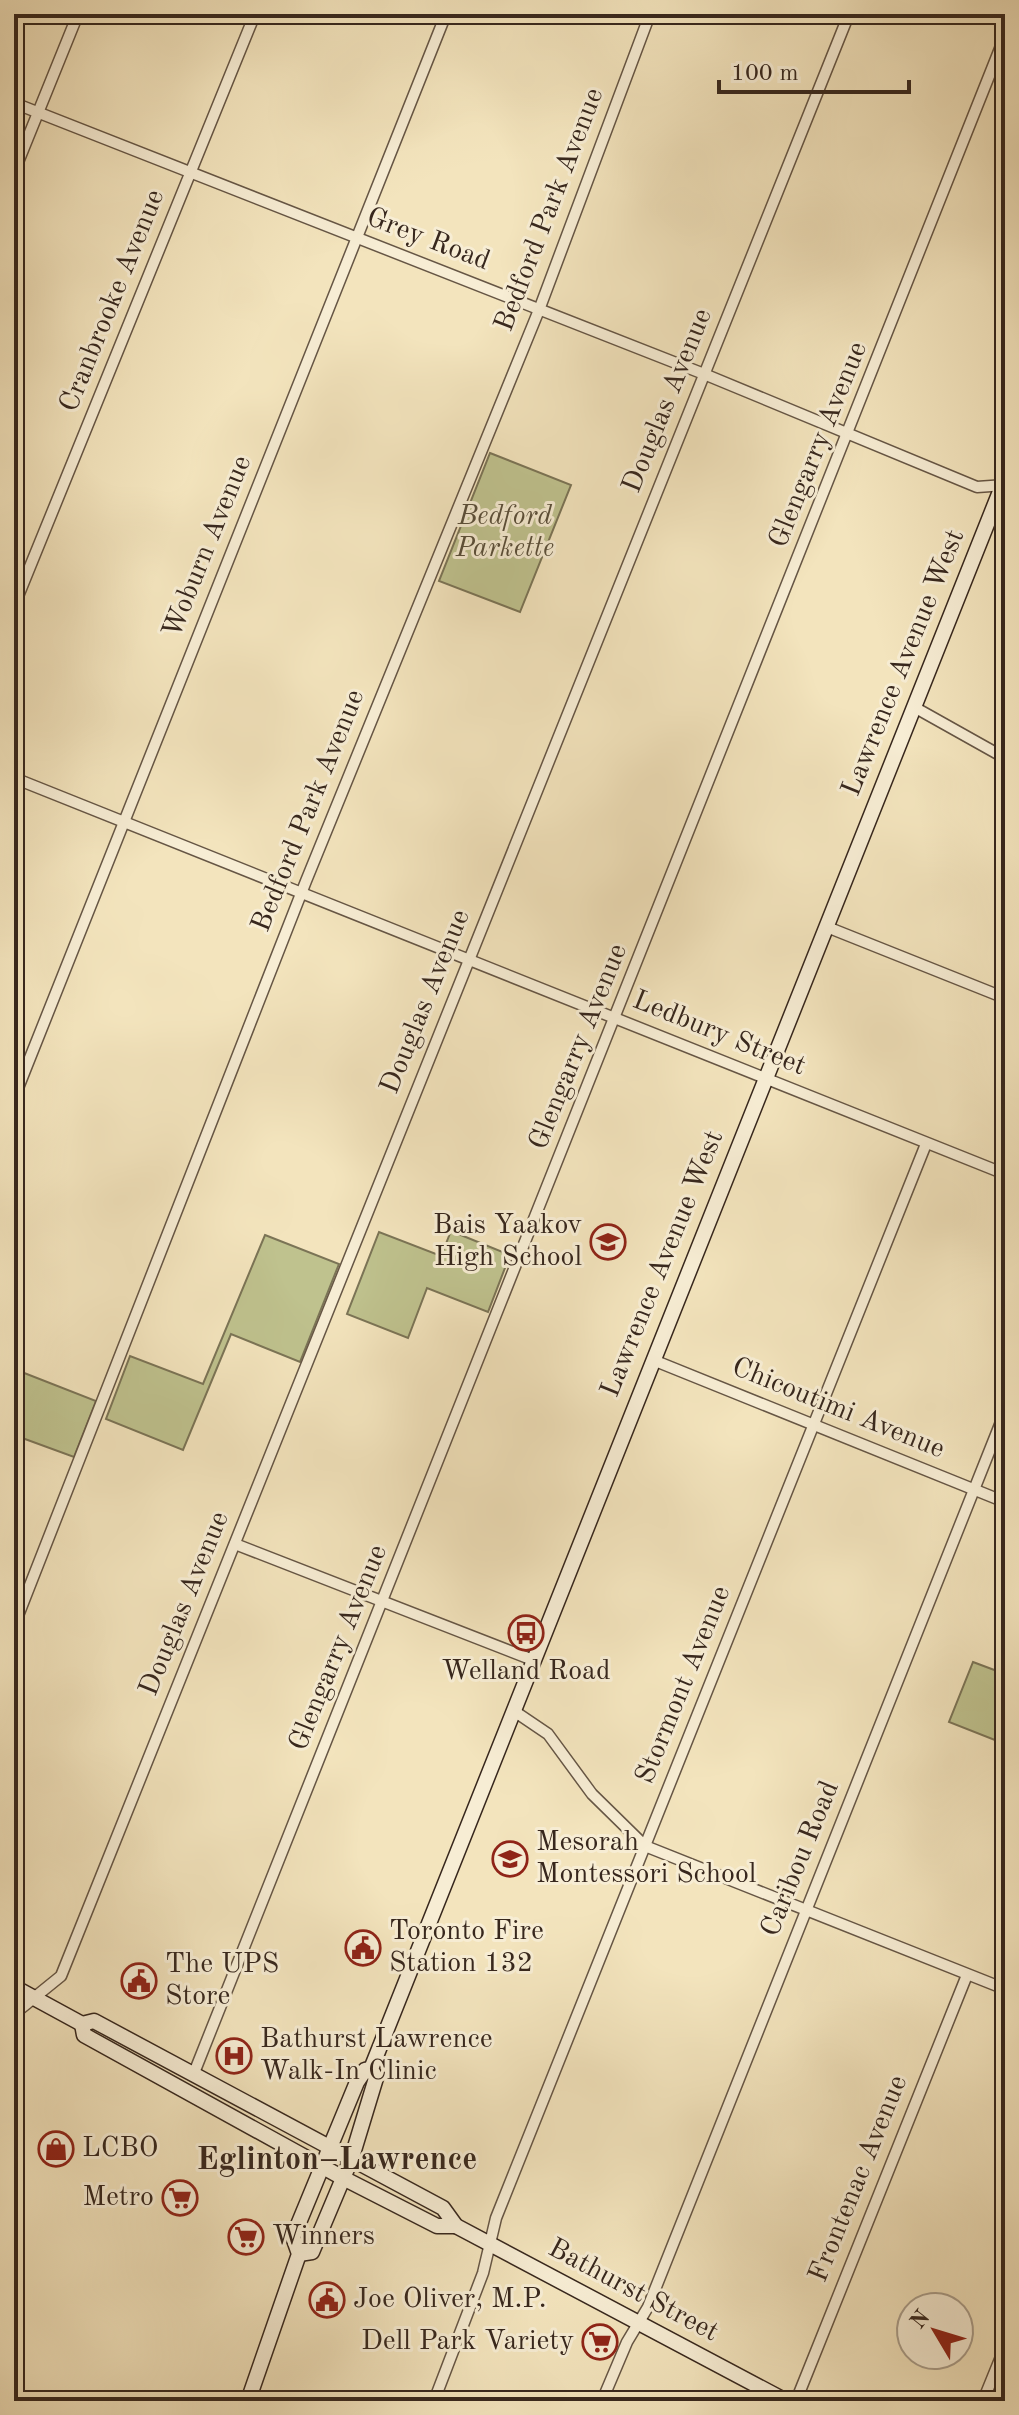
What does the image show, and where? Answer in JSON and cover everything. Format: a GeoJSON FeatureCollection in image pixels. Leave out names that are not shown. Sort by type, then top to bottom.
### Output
{"type":"FeatureCollection","features":[{"type":"Feature","properties":{"kind":"main road","name":"Lawrence Avenue West"},"geometry":{"type":"LineString","coordinates":[[248,2401],[299,2254],[293,2237],[360,2075],[371,2069],[1004,483]]}},
{"type":"Feature","properties":{"kind":"main road","name":"Bathurst Street"},"geometry":{"type":"LineString","coordinates":[[14,1987],[82,2024],[94,2021],[330,2145],[443,2208],[456,2226],[786,2401]]}},
{"type":"Feature","properties":{"kind":"main road","name":"Bathurst Street"},"geometry":{"type":"LineString","coordinates":[[82,2024],[84,2035],[343,2178],[437,2226],[456,2226]]}},
{"type":"Feature","properties":{"kind":"main road","name":"Lawrence Avenue West"},"geometry":{"type":"LineString","coordinates":[[299,2254],[312,2252],[352,2157],[376,2078],[371,2069]]}},
{"type":"Feature","properties":{"kind":"street"},"geometry":{"type":"LineString","coordinates":[[14,172],[78,14]]}},
{"type":"Feature","properties":{"kind":"street","name":"Cranbrooke Avenue"},"geometry":{"type":"LineString","coordinates":[[14,606],[255,14]]}},
{"type":"Feature","properties":{"kind":"street","name":"Woburn Avenue"},"geometry":{"type":"LineString","coordinates":[[14,1098],[446,14]]}},
{"type":"Feature","properties":{"kind":"street","name":"Bedford Park Avenue"},"geometry":{"type":"LineString","coordinates":[[14,1626],[301,895],[539,310],[650,14]]}},
{"type":"Feature","properties":{"kind":"street","name":"Douglas Avenue"},"geometry":{"type":"LineString","coordinates":[[14,2014],[61,1976],[849,14]]}},
{"type":"Feature","properties":{"kind":"street","name":"Glengarry Avenue"},"geometry":{"type":"LineString","coordinates":[[194,2073],[849,435],[1005,36]]}},
{"type":"Feature","properties":{"kind":"street","name":"Grey Road"},"geometry":{"type":"LineString","coordinates":[[14,103],[704,374],[977,487],[1004,483]]}},
{"type":"Feature","properties":{"kind":"street"},"geometry":{"type":"LineString","coordinates":[[914,707],[1005,758]]}},
{"type":"Feature","properties":{"kind":"street","name":"Ledbury Street"},"geometry":{"type":"LineString","coordinates":[[14,778],[1005,1174]]}},
{"type":"Feature","properties":{"kind":"street"},"geometry":{"type":"LineString","coordinates":[[827,927],[1005,998]]}},
{"type":"Feature","properties":{"kind":"street","name":"Stormont Avenue"},"geometry":{"type":"LineString","coordinates":[[434,2401],[470,2311],[499,2209],[926,1144]]}},
{"type":"Feature","properties":{"kind":"street","name":"Chicoutimi Avenue"},"geometry":{"type":"LineString","coordinates":[[653,1360],[812,1427],[1005,1502]]}},
{"type":"Feature","properties":{"kind":"street","name":"Caribou Road"},"geometry":{"type":"LineString","coordinates":[[602,2401],[621,2353],[648,2307],[1005,1412]]}},
{"type":"Feature","properties":{"kind":"street"},"geometry":{"type":"LineString","coordinates":[[235,1544],[533,1660]]}},
{"type":"Feature","properties":{"kind":"street"},"geometry":{"type":"LineString","coordinates":[[514,1711],[548,1734],[592,1794],[645,1846],[1005,1989]]}},
{"type":"Feature","properties":{"kind":"street","name":"Frontenac Avenue"},"geometry":{"type":"LineString","coordinates":[[796,2401],[967,1975]]}},
{"type":"Feature","properties":{"kind":"street"},"geometry":{"type":"LineString","coordinates":[[983,2401],[1005,2347]]}},
{"type":"Feature","properties":{"kind":"green space","name":"Bedford Parkette"},"geometry":{"type":"Polygon","coordinates":[[[490,453],[571,485],[520,612],[439,581],[490,453]]]}},
{"type":"Feature","properties":{"kind":"green space"},"geometry":{"type":"Polygon","coordinates":[[[451,1231],[510,1255],[488,1312],[427,1288],[408,1338],[347,1314],[379,1232],[441,1256],[451,1231]]]}},
{"type":"Feature","properties":{"kind":"green space"},"geometry":{"type":"Polygon","coordinates":[[[265,1235],[339,1264],[300,1362],[231,1334],[183,1450],[106,1419],[130,1356],[203,1384],[265,1235]]]}},
{"type":"Feature","properties":{"kind":"green space"},"geometry":{"type":"Polygon","coordinates":[[[14,1369],[96,1401],[74,1457],[14,1435],[14,1369]]]}},
{"type":"Feature","properties":{"kind":"green space"},"geometry":{"type":"Polygon","coordinates":[[[973,1662],[1005,1674],[1005,1744],[949,1722],[973,1662]]]}},
{"type":"Feature","properties":{"kind":"place","name":"Bais Yaakov High School"},"geometry":{"type":"Point","coordinates":[608,1242]}},
{"type":"Feature","properties":{"kind":"place","name":"Welland Road"},"geometry":{"type":"Point","coordinates":[526,1633]}},
{"type":"Feature","properties":{"kind":"place","name":"Mesorah Montessori School"},"geometry":{"type":"Point","coordinates":[510,1859]}},
{"type":"Feature","properties":{"kind":"place","name":"Toronto Fire Station 132"},"geometry":{"type":"Point","coordinates":[363,1948]}},
{"type":"Feature","properties":{"kind":"place","name":"The UPS Store"},"geometry":{"type":"Point","coordinates":[139,1981]}},
{"type":"Feature","properties":{"kind":"place","name":"Bathurst Lawrence Walk-In Clinic"},"geometry":{"type":"Point","coordinates":[234,2056]}},
{"type":"Feature","properties":{"kind":"place","name":"LCBO"},"geometry":{"type":"Point","coordinates":[56,2149]}},
{"type":"Feature","properties":{"kind":"place","name":"Metro"},"geometry":{"type":"Point","coordinates":[180,2198]}},
{"type":"Feature","properties":{"kind":"place","name":"Winners"},"geometry":{"type":"Point","coordinates":[246,2237]}},
{"type":"Feature","properties":{"kind":"place","name":"Joe Oliver, M.P."},"geometry":{"type":"Point","coordinates":[327,2300]}},
{"type":"Feature","properties":{"kind":"place","name":"Dell Park Variety"},"geometry":{"type":"Point","coordinates":[600,2342]}},
{"type":"Feature","properties":{"kind":"district","name":"Eglinton–Lawrence"},"geometry":{"type":"Point","coordinates":[337,2161]}}]}
